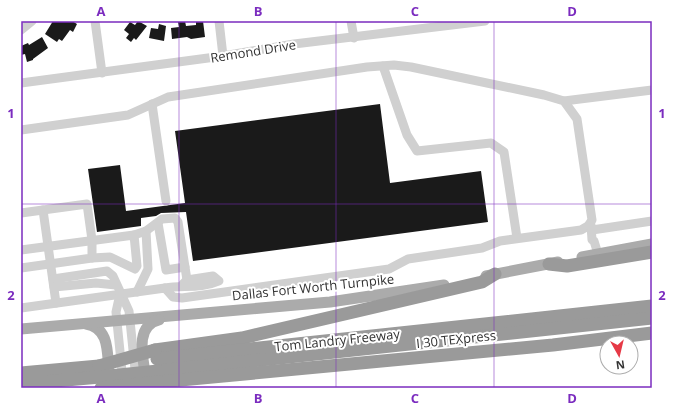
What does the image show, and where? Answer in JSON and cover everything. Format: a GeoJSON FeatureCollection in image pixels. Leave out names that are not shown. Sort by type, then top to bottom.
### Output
{"type":"FeatureCollection","features":[{"type":"Feature","properties":{"kind":"highway"},"geometry":{"type":"LineString","coordinates":[[549,264],[567,266],[652,252]]}},
{"type":"Feature","properties":{"kind":"highway"},"geometry":{"type":"LineString","coordinates":[[157,366],[261,334],[482,282],[494,274]]}},
{"type":"Feature","properties":{"kind":"highway","name":"Tom Landry Freeway"},"geometry":{"type":"LineString","coordinates":[[21,373],[99,379],[157,366],[652,306]]}},
{"type":"Feature","properties":{"kind":"highway","name":"I 30 TEXpress"},"geometry":{"type":"LineString","coordinates":[[157,366],[652,318]]}},
{"type":"Feature","properties":{"kind":"highway","name":"Tom Landry Freeway"},"geometry":{"type":"LineString","coordinates":[[99,379],[157,366],[553,345],[652,333]]}},
{"type":"Feature","properties":{"kind":"highway"},"geometry":{"type":"LineString","coordinates":[[21,384],[99,379]]}},
{"type":"Feature","properties":{"kind":"main road","name":"Dallas Fort Worth Turnpike"},"geometry":{"type":"LineString","coordinates":[[21,329],[75,323],[171,317],[330,302],[435,287],[494,274],[652,244]]}},
{"type":"Feature","properties":{"kind":"main road"},"geometry":{"type":"LineString","coordinates":[[147,388],[142,336],[146,327],[154,321],[171,317]]}},
{"type":"Feature","properties":{"kind":"main road"},"geometry":{"type":"LineString","coordinates":[[75,323],[94,326],[102,331],[105,339],[111,388]]}},
{"type":"Feature","properties":{"kind":"street"},"geometry":{"type":"LineString","coordinates":[[95,21],[102,73]]}},
{"type":"Feature","properties":{"kind":"street"},"geometry":{"type":"LineString","coordinates":[[219,21],[223,56]]}},
{"type":"Feature","properties":{"kind":"street"},"geometry":{"type":"LineString","coordinates":[[350,21],[354,38]]}},
{"type":"Feature","properties":{"kind":"street","name":"Remond Drive"},"geometry":{"type":"LineString","coordinates":[[21,83],[223,56],[294,44],[354,38],[416,26],[485,21]]}},
{"type":"Feature","properties":{"kind":"street"},"geometry":{"type":"LineString","coordinates":[[21,30],[32,22]]}},
{"type":"Feature","properties":{"kind":"street"},"geometry":{"type":"LineString","coordinates":[[383,66],[407,135],[417,151],[491,143],[504,152],[517,238]]}},
{"type":"Feature","properties":{"kind":"street"},"geometry":{"type":"LineString","coordinates":[[21,130],[128,115],[168,97],[383,66],[411,67],[544,95],[564,101],[652,90]]}},
{"type":"Feature","properties":{"kind":"street"},"geometry":{"type":"LineString","coordinates":[[564,101],[577,118],[592,240],[594,241],[598,254]]}},
{"type":"Feature","properties":{"kind":"street"},"geometry":{"type":"LineString","coordinates":[[152,104],[166,201]]}},
{"type":"Feature","properties":{"kind":"street"},"geometry":{"type":"LineString","coordinates":[[21,213],[87,204],[92,240],[92,258]]}},
{"type":"Feature","properties":{"kind":"street"},"geometry":{"type":"LineString","coordinates":[[43,210],[56,303]]}},
{"type":"Feature","properties":{"kind":"street"},"geometry":{"type":"LineString","coordinates":[[21,250],[134,235],[146,231],[162,219],[175,218],[178,222],[185,267],[185,283],[188,287],[219,281],[225,284],[227,292]]}},
{"type":"Feature","properties":{"kind":"street"},"geometry":{"type":"LineString","coordinates":[[167,291],[173,297],[182,298],[389,269],[408,259],[482,248],[500,240],[581,230],[591,226],[652,221]]}},
{"type":"Feature","properties":{"kind":"street"},"geometry":{"type":"LineString","coordinates":[[158,223],[166,270],[185,267]]}},
{"type":"Feature","properties":{"kind":"street"},"geometry":{"type":"LineString","coordinates":[[137,292],[148,269],[146,231]]}},
{"type":"Feature","properties":{"kind":"street"},"geometry":{"type":"LineString","coordinates":[[21,268],[92,258],[110,257],[135,269],[137,266],[134,235]]}},
{"type":"Feature","properties":{"kind":"street"},"geometry":{"type":"LineString","coordinates":[[54,283],[107,271],[113,276],[129,311],[137,388]]}},
{"type":"Feature","properties":{"kind":"street"},"geometry":{"type":"LineString","coordinates":[[54,283],[96,283],[116,285]]}},
{"type":"Feature","properties":{"kind":"street"},"geometry":{"type":"LineString","coordinates":[[21,308],[137,292],[167,291],[185,283]]}},
{"type":"Feature","properties":{"kind":"street"},"geometry":{"type":"LineString","coordinates":[[120,294],[116,312],[116,321],[124,388]]}},
{"type":"Feature","properties":{"kind":"building"},"geometry":{"type":"Polygon","coordinates":[[[53,21],[72,21],[77,24],[73,32],[70,30],[62,41],[59,39],[57,42],[45,34],[53,21]]]}},
{"type":"Feature","properties":{"kind":"building"},"geometry":{"type":"Polygon","coordinates":[[[138,21],[147,26],[136,40],[134,38],[131,42],[126,38],[129,34],[124,30],[130,22],[135,25],[138,21]]]}},
{"type":"Feature","properties":{"kind":"building"},"geometry":{"type":"Polygon","coordinates":[[[185,21],[186,26],[196,25],[196,21],[203,21],[205,37],[172,39],[171,28],[179,27],[178,22],[185,21]]]}},
{"type":"Feature","properties":{"kind":"building"},"geometry":{"type":"Polygon","coordinates":[[[159,24],[166,26],[164,41],[149,38],[151,28],[158,29],[159,24]]]}},
{"type":"Feature","properties":{"kind":"building"},"geometry":{"type":"Polygon","coordinates":[[[42,37],[48,48],[33,60],[27,62],[25,54],[21,55],[21,46],[28,43],[29,45],[42,37]]]}},
{"type":"Feature","properties":{"kind":"building"},"geometry":{"type":"Polygon","coordinates":[[[380,104],[390,183],[481,171],[488,222],[193,261],[186,212],[161,213],[156,216],[141,218],[141,226],[97,232],[88,169],[120,165],[126,211],[185,203],[175,131],[380,104]]]}}]}
